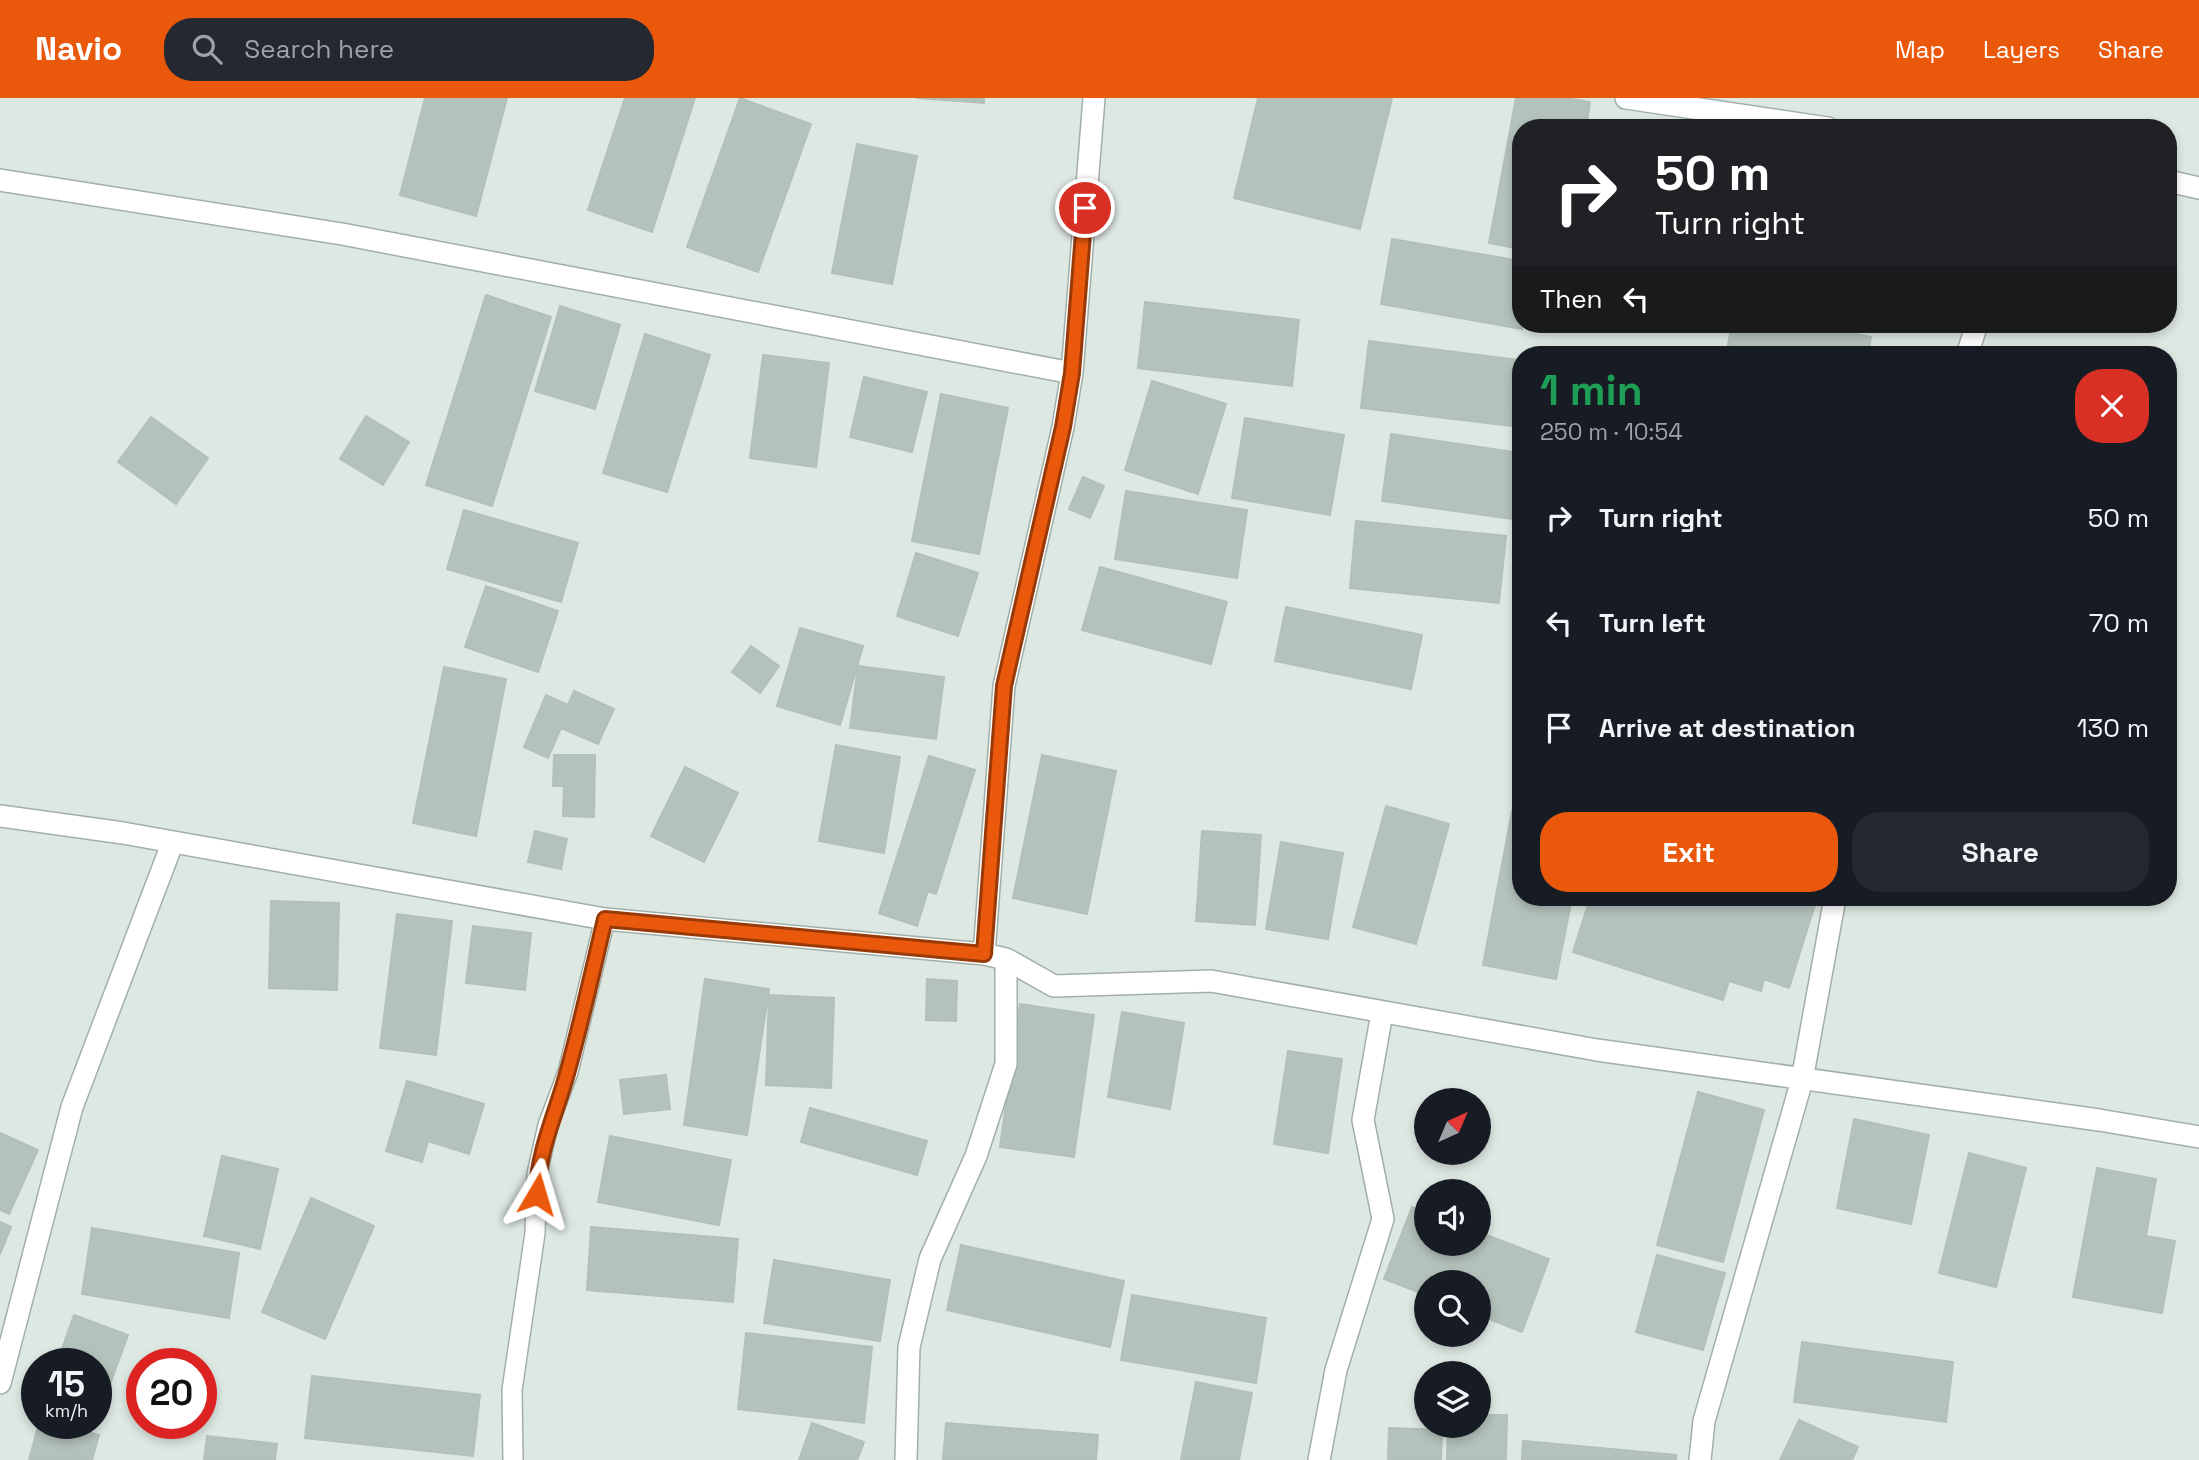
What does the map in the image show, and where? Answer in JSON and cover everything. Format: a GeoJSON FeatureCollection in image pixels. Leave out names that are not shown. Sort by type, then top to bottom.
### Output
{"type":"FeatureCollection","features":[{"type":"Feature","properties":{"kind":"street"},"geometry":{"type":"LineString","coordinates":[[984,954],[1004,686],[1063,427],[1072,373],[1094,98]]}},
{"type":"Feature","properties":{"kind":"street"},"geometry":{"type":"LineString","coordinates":[[1626,98],[1767,119]]}},
{"type":"Feature","properties":{"kind":"street"},"geometry":{"type":"LineString","coordinates":[[0,180],[342,234],[1072,373]]}},
{"type":"Feature","properties":{"kind":"street"},"geometry":{"type":"LineString","coordinates":[[2177,183],[2199,188]]}},
{"type":"Feature","properties":{"kind":"street"},"geometry":{"type":"LineString","coordinates":[[0,816],[122,833],[605,919],[984,954],[1006,959],[1054,986],[1211,981],[1597,1050],[2099,1120],[2199,1137]]}},
{"type":"Feature","properties":{"kind":"street"},"geometry":{"type":"LineString","coordinates":[[0,1383],[72,1107],[172,844]]}},
{"type":"Feature","properties":{"kind":"street"},"geometry":{"type":"LineString","coordinates":[[1700,1460],[1704,1421],[1802,1080],[1834,906]]}},
{"type":"Feature","properties":{"kind":"street"},"geometry":{"type":"LineString","coordinates":[[906,1460],[909,1347],[930,1259],[976,1156],[1006,1064],[1006,959]]}},
{"type":"Feature","properties":{"kind":"street"},"geometry":{"type":"LineString","coordinates":[[1319,1460],[1336,1370],[1383,1219],[1363,1120],[1381,1013]]}},
{"type":"Feature","properties":{"kind":"lane"},"geometry":{"type":"LineString","coordinates":[[513,1460],[512,1390],[535,1233],[537,1174],[548,1125],[568,1072],[605,919]]}},
{"type":"Feature","properties":{"kind":"building"},"geometry":{"type":"Polygon","coordinates":[[[425,98],[507,98],[476,216],[400,195],[425,98]]]}},
{"type":"Feature","properties":{"kind":"building"},"geometry":{"type":"Polygon","coordinates":[[[625,98],[695,98],[652,232],[588,210],[625,98]]]}},
{"type":"Feature","properties":{"kind":"building"},"geometry":{"type":"Polygon","coordinates":[[[740,98],[811,124],[758,272],[687,247],[740,98]]]}},
{"type":"Feature","properties":{"kind":"building"},"geometry":{"type":"Polygon","coordinates":[[[916,98],[984,98],[984,103],[916,98]]]}},
{"type":"Feature","properties":{"kind":"building"},"geometry":{"type":"Polygon","coordinates":[[[1258,98],[1392,98],[1360,229],[1234,198],[1258,98]]]}},
{"type":"Feature","properties":{"kind":"building"},"geometry":{"type":"Polygon","coordinates":[[[1516,98],[1566,98],[1590,102],[1587,119],[1512,119],[1516,98]]]}},
{"type":"Feature","properties":{"kind":"building"},"geometry":{"type":"Polygon","coordinates":[[[1512,119],[1512,247],[1489,243],[1512,119]]]}},
{"type":"Feature","properties":{"kind":"building"},"geometry":{"type":"Polygon","coordinates":[[[857,144],[917,156],[892,284],[832,273],[857,144]]]}},
{"type":"Feature","properties":{"kind":"building"},"geometry":{"type":"Polygon","coordinates":[[[1392,239],[1512,259],[1512,327],[1381,304],[1392,239]]]}},
{"type":"Feature","properties":{"kind":"building"},"geometry":{"type":"Polygon","coordinates":[[[486,295],[551,317],[492,506],[426,485],[486,295]]]}},
{"type":"Feature","properties":{"kind":"building"},"geometry":{"type":"Polygon","coordinates":[[[1145,302],[1299,320],[1292,386],[1138,368],[1145,302]]]}},
{"type":"Feature","properties":{"kind":"building"},"geometry":{"type":"Polygon","coordinates":[[[560,306],[620,325],[595,409],[535,391],[560,306]]]}},
{"type":"Feature","properties":{"kind":"building"},"geometry":{"type":"Polygon","coordinates":[[[1730,333],[1851,333],[1871,337],[1870,346],[1728,346],[1730,333]]]}},
{"type":"Feature","properties":{"kind":"building"},"geometry":{"type":"Polygon","coordinates":[[[645,334],[710,355],[667,492],[603,473],[645,334]]]}},
{"type":"Feature","properties":{"kind":"building"},"geometry":{"type":"Polygon","coordinates":[[[1369,341],[1512,359],[1511,426],[1361,408],[1369,341]]]}},
{"type":"Feature","properties":{"kind":"building"},"geometry":{"type":"Polygon","coordinates":[[[763,355],[829,363],[816,467],[750,458],[763,355]]]}},
{"type":"Feature","properties":{"kind":"building"},"geometry":{"type":"Polygon","coordinates":[[[864,377],[927,392],[912,452],[850,437],[864,377]]]}},
{"type":"Feature","properties":{"kind":"building"},"geometry":{"type":"Polygon","coordinates":[[[1152,381],[1226,404],[1198,494],[1125,470],[1152,381]]]}},
{"type":"Feature","properties":{"kind":"building"},"geometry":{"type":"Polygon","coordinates":[[[941,394],[1008,408],[979,554],[912,541],[941,394]]]}},
{"type":"Feature","properties":{"kind":"building"},"geometry":{"type":"Polygon","coordinates":[[[366,416],[409,442],[383,485],[340,459],[366,416]]]}},
{"type":"Feature","properties":{"kind":"building"},"geometry":{"type":"Polygon","coordinates":[[[151,417],[208,458],[176,504],[118,462],[151,417]]]}},
{"type":"Feature","properties":{"kind":"building"},"geometry":{"type":"Polygon","coordinates":[[[1245,418],[1344,435],[1330,515],[1232,498],[1245,418]]]}},
{"type":"Feature","properties":{"kind":"building"},"geometry":{"type":"Polygon","coordinates":[[[1391,434],[1512,452],[1512,519],[1382,501],[1391,434]]]}},
{"type":"Feature","properties":{"kind":"building"},"geometry":{"type":"Polygon","coordinates":[[[1083,477],[1104,486],[1090,518],[1069,509],[1083,477]]]}},
{"type":"Feature","properties":{"kind":"building"},"geometry":{"type":"Polygon","coordinates":[[[1126,491],[1247,510],[1237,578],[1115,559],[1126,491]]]}},
{"type":"Feature","properties":{"kind":"building"},"geometry":{"type":"Polygon","coordinates":[[[464,510],[578,543],[561,602],[447,569],[464,510]]]}},
{"type":"Feature","properties":{"kind":"building"},"geometry":{"type":"Polygon","coordinates":[[[1356,521],[1506,536],[1499,603],[1350,588],[1356,521]]]}},
{"type":"Feature","properties":{"kind":"building"},"geometry":{"type":"Polygon","coordinates":[[[916,553],[978,573],[958,636],[897,616],[916,553]]]}},
{"type":"Feature","properties":{"kind":"building"},"geometry":{"type":"Polygon","coordinates":[[[1100,567],[1227,602],[1211,664],[1082,630],[1100,567]]]}},
{"type":"Feature","properties":{"kind":"building"},"geometry":{"type":"Polygon","coordinates":[[[486,586],[558,611],[538,672],[465,647],[486,586]]]}},
{"type":"Feature","properties":{"kind":"building"},"geometry":{"type":"Polygon","coordinates":[[[1286,607],[1422,635],[1411,689],[1275,661],[1286,607]]]}},
{"type":"Feature","properties":{"kind":"building"},"geometry":{"type":"Polygon","coordinates":[[[800,628],[863,646],[840,725],[777,706],[800,628]]]}},
{"type":"Feature","properties":{"kind":"building"},"geometry":{"type":"Polygon","coordinates":[[[751,646],[779,666],[760,693],[732,672],[751,646]]]}},
{"type":"Feature","properties":{"kind":"building"},"geometry":{"type":"Polygon","coordinates":[[[858,666],[944,677],[936,739],[850,728],[858,666]]]}},
{"type":"Feature","properties":{"kind":"building"},"geometry":{"type":"Polygon","coordinates":[[[444,667],[506,679],[476,836],[413,823],[444,667]]]}},
{"type":"Feature","properties":{"kind":"building"},"geometry":{"type":"Polygon","coordinates":[[[574,691],[614,709],[598,744],[561,728],[548,758],[524,747],[546,695],[568,705],[574,691]]]}},
{"type":"Feature","properties":{"kind":"building"},"geometry":{"type":"Polygon","coordinates":[[[836,745],[900,757],[884,853],[819,841],[836,745]]]}},
{"type":"Feature","properties":{"kind":"building"},"geometry":{"type":"Polygon","coordinates":[[[554,755],[595,755],[594,817],[563,816],[564,786],[553,786],[554,755]]]}},
{"type":"Feature","properties":{"kind":"building"},"geometry":{"type":"Polygon","coordinates":[[[1042,755],[1116,771],[1087,914],[1013,898],[1042,755]]]}},
{"type":"Feature","properties":{"kind":"building"},"geometry":{"type":"Polygon","coordinates":[[[929,756],[975,770],[936,894],[928,891],[917,926],[879,913],[929,756]]]}},
{"type":"Feature","properties":{"kind":"building"},"geometry":{"type":"Polygon","coordinates":[[[685,767],[738,793],[704,862],[651,836],[685,767]]]}},
{"type":"Feature","properties":{"kind":"building"},"geometry":{"type":"Polygon","coordinates":[[[1386,806],[1449,824],[1416,944],[1353,927],[1386,806]]]}},
{"type":"Feature","properties":{"kind":"building"},"geometry":{"type":"Polygon","coordinates":[[[1512,811],[1512,906],[1570,906],[1556,979],[1483,965],[1512,811]]]}},
{"type":"Feature","properties":{"kind":"building"},"geometry":{"type":"Polygon","coordinates":[[[535,831],[567,839],[561,869],[528,862],[535,831]]]}},
{"type":"Feature","properties":{"kind":"building"},"geometry":{"type":"Polygon","coordinates":[[[1202,831],[1261,835],[1255,925],[1196,921],[1202,831]]]}},
{"type":"Feature","properties":{"kind":"building"},"geometry":{"type":"Polygon","coordinates":[[[1281,842],[1343,853],[1328,939],[1266,929],[1281,842]]]}},
{"type":"Feature","properties":{"kind":"building"},"geometry":{"type":"Polygon","coordinates":[[[271,901],[339,903],[337,990],[269,988],[271,901]]]}},
{"type":"Feature","properties":{"kind":"building"},"geometry":{"type":"Polygon","coordinates":[[[1587,906],[1815,906],[1789,988],[1764,979],[1761,991],[1729,981],[1723,1000],[1573,952],[1587,906]]]}},
{"type":"Feature","properties":{"kind":"building"},"geometry":{"type":"Polygon","coordinates":[[[397,914],[452,921],[436,1055],[380,1048],[397,914]]]}},
{"type":"Feature","properties":{"kind":"building"},"geometry":{"type":"Polygon","coordinates":[[[473,926],[531,933],[525,990],[466,983],[473,926]]]}},
{"type":"Feature","properties":{"kind":"building"},"geometry":{"type":"Polygon","coordinates":[[[705,979],[769,989],[747,1135],[684,1125],[705,979]]]}},
{"type":"Feature","properties":{"kind":"building"},"geometry":{"type":"Polygon","coordinates":[[[927,979],[957,981],[956,1021],[926,1020],[927,979]]]}},
{"type":"Feature","properties":{"kind":"building"},"geometry":{"type":"Polygon","coordinates":[[[769,995],[834,998],[831,1088],[766,1085],[769,995]]]}},
{"type":"Feature","properties":{"kind":"building"},"geometry":{"type":"Polygon","coordinates":[[[1020,1004],[1094,1015],[1074,1157],[1000,1147],[1020,1004]]]}},
{"type":"Feature","properties":{"kind":"building"},"geometry":{"type":"Polygon","coordinates":[[[1122,1012],[1184,1023],[1170,1109],[1108,1097],[1122,1012]]]}},
{"type":"Feature","properties":{"kind":"building"},"geometry":{"type":"Polygon","coordinates":[[[1288,1051],[1342,1059],[1328,1153],[1274,1144],[1288,1051]]]}},
{"type":"Feature","properties":{"kind":"building"},"geometry":{"type":"Polygon","coordinates":[[[666,1075],[670,1109],[624,1114],[620,1080],[666,1075]]]}},
{"type":"Feature","properties":{"kind":"building"},"geometry":{"type":"Polygon","coordinates":[[[407,1081],[484,1104],[469,1154],[428,1141],[422,1162],[386,1151],[407,1081]]]}},
{"type":"Feature","properties":{"kind":"building"},"geometry":{"type":"Polygon","coordinates":[[[1698,1092],[1764,1110],[1723,1262],[1657,1245],[1698,1092]]]}},
{"type":"Feature","properties":{"kind":"building"},"geometry":{"type":"Polygon","coordinates":[[[810,1108],[927,1141],[917,1175],[801,1142],[810,1108]]]}},
{"type":"Feature","properties":{"kind":"building"},"geometry":{"type":"Polygon","coordinates":[[[1854,1119],[1929,1135],[1911,1224],[1837,1208],[1854,1119]]]}},
{"type":"Feature","properties":{"kind":"building"},"geometry":{"type":"Polygon","coordinates":[[[0,1133],[38,1150],[9,1214],[0,1210],[0,1133]]]}},
{"type":"Feature","properties":{"kind":"building"},"geometry":{"type":"Polygon","coordinates":[[[610,1136],[731,1160],[719,1225],[598,1202],[610,1136]]]}},
{"type":"Feature","properties":{"kind":"building"},"geometry":{"type":"Polygon","coordinates":[[[1969,1153],[2026,1168],[1996,1287],[1939,1273],[1969,1153]]]}},
{"type":"Feature","properties":{"kind":"building"},"geometry":{"type":"Polygon","coordinates":[[[222,1156],[278,1169],[260,1249],[204,1236],[222,1156]]]}},
{"type":"Feature","properties":{"kind":"building"},"geometry":{"type":"Polygon","coordinates":[[[2097,1168],[2156,1179],[2146,1236],[2175,1241],[2162,1313],[2073,1297],[2097,1168]]]}},
{"type":"Feature","properties":{"kind":"building"},"geometry":{"type":"Polygon","coordinates":[[[311,1198],[374,1226],[325,1339],[262,1312],[311,1198]]]}},
{"type":"Feature","properties":{"kind":"building"},"geometry":{"type":"Polygon","coordinates":[[[1412,1207],[1414,1256],[1491,1256],[1491,1237],[1549,1259],[1522,1332],[1491,1320],[1491,1270],[1414,1270],[1414,1290],[1384,1279],[1412,1207]]]}},
{"type":"Feature","properties":{"kind":"building"},"geometry":{"type":"Polygon","coordinates":[[[0,1222],[11,1227],[0,1254],[0,1222]]]}},
{"type":"Feature","properties":{"kind":"building"},"geometry":{"type":"Polygon","coordinates":[[[591,1227],[738,1239],[733,1302],[587,1290],[591,1227]]]}},
{"type":"Feature","properties":{"kind":"building"},"geometry":{"type":"Polygon","coordinates":[[[92,1228],[239,1253],[229,1318],[82,1294],[92,1228]]]}},
{"type":"Feature","properties":{"kind":"building"},"geometry":{"type":"Polygon","coordinates":[[[961,1245],[1124,1281],[1110,1347],[947,1310],[961,1245]]]}},
{"type":"Feature","properties":{"kind":"building"},"geometry":{"type":"Polygon","coordinates":[[[1657,1255],[1725,1273],[1703,1350],[1636,1332],[1657,1255]]]}},
{"type":"Feature","properties":{"kind":"building"},"geometry":{"type":"Polygon","coordinates":[[[774,1260],[890,1280],[880,1341],[764,1323],[774,1260]]]}},
{"type":"Feature","properties":{"kind":"building"},"geometry":{"type":"Polygon","coordinates":[[[1132,1295],[1266,1318],[1256,1383],[1121,1360],[1132,1295]]]}},
{"type":"Feature","properties":{"kind":"building"},"geometry":{"type":"Polygon","coordinates":[[[74,1315],[128,1335],[112,1379],[112,1348],[62,1348],[74,1315]]]}},
{"type":"Feature","properties":{"kind":"building"},"geometry":{"type":"Polygon","coordinates":[[[746,1333],[872,1347],[864,1423],[738,1409],[746,1333]]]}},
{"type":"Feature","properties":{"kind":"building"},"geometry":{"type":"Polygon","coordinates":[[[1802,1342],[1953,1362],[1946,1422],[1794,1402],[1802,1342]]]}},
{"type":"Feature","properties":{"kind":"building"},"geometry":{"type":"Polygon","coordinates":[[[312,1376],[480,1395],[473,1456],[305,1438],[312,1376]]]}},
{"type":"Feature","properties":{"kind":"building"},"geometry":{"type":"Polygon","coordinates":[[[1196,1382],[1252,1393],[1239,1460],[1181,1459],[1196,1382]]]}},
{"type":"Feature","properties":{"kind":"building"},"geometry":{"type":"Polygon","coordinates":[[[1491,1415],[1507,1415],[1506,1460],[1447,1460],[1448,1438],[1491,1438],[1491,1415]]]}},
{"type":"Feature","properties":{"kind":"building"},"geometry":{"type":"Polygon","coordinates":[[[1799,1420],[1858,1447],[1852,1460],[1780,1460],[1799,1420]]]}},
{"type":"Feature","properties":{"kind":"building"},"geometry":{"type":"Polygon","coordinates":[[[812,1423],[864,1442],[857,1460],[799,1460],[812,1423]]]}},
{"type":"Feature","properties":{"kind":"building"},"geometry":{"type":"Polygon","coordinates":[[[946,1423],[1098,1435],[1096,1460],[943,1460],[946,1423]]]}},
{"type":"Feature","properties":{"kind":"building"},"geometry":{"type":"Polygon","coordinates":[[[1389,1428],[1414,1429],[1414,1438],[1442,1438],[1441,1460],[1388,1460],[1389,1428]]]}},
{"type":"Feature","properties":{"kind":"building"},"geometry":{"type":"Polygon","coordinates":[[[217,1437],[277,1444],[275,1460],[204,1460],[207,1439],[217,1437]]]}},
{"type":"Feature","properties":{"kind":"building"},"geometry":{"type":"Polygon","coordinates":[[[35,1439],[98,1439],[92,1460],[29,1460],[35,1439]]]}},
{"type":"Feature","properties":{"kind":"building"},"geometry":{"type":"Polygon","coordinates":[[[1523,1441],[1676,1455],[1676,1460],[1522,1460],[1523,1441]]]}},
{"type":"Feature","properties":{"kind":"route"},"geometry":{"type":"LineString","coordinates":[[537,1194],[537,1174],[548,1125],[568,1072],[605,919],[984,954],[1004,686],[1063,427],[1072,373],[1085,208]]}}]}
